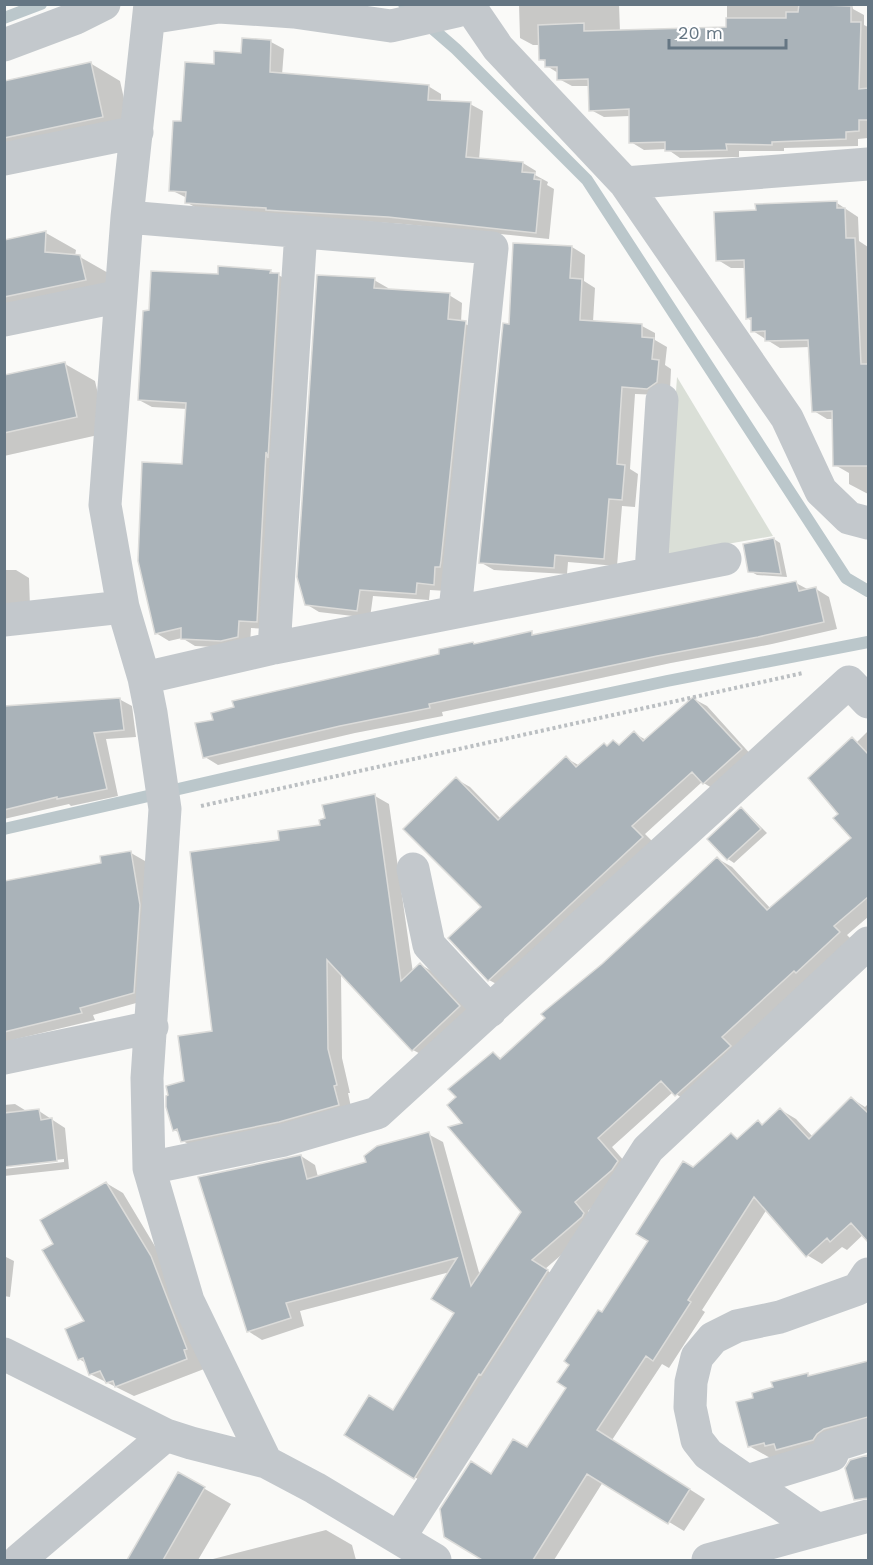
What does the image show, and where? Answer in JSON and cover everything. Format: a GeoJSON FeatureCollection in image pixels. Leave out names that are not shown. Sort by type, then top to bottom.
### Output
{"type":"FeatureCollection","features":[{"type":"Feature","properties":{"kind":"street"},"geometry":{"type":"LineString","coordinates":[[4,45],[76,18],[104,4]]}},
{"type":"Feature","properties":{"kind":"street"},"geometry":{"type":"LineString","coordinates":[[266,1462],[188,1301],[149,1168],[147,1078],[165,811],[151,713],[144,678],[123,607],[105,505],[127,217],[149,11],[219,7],[294,12],[391,26],[462,7],[625,183],[787,418],[821,491],[849,518],[868,523]]}},
{"type":"Feature","properties":{"kind":"street"},"geometry":{"type":"LineString","coordinates":[[4,159],[137,132]]}},
{"type":"Feature","properties":{"kind":"street"},"geometry":{"type":"LineString","coordinates":[[625,183],[868,164]]}},
{"type":"Feature","properties":{"kind":"street"},"geometry":{"type":"LineString","coordinates":[[127,217],[492,248],[455,611]]}},
{"type":"Feature","properties":{"kind":"street"},"geometry":{"type":"LineString","coordinates":[[274,648],[301,231]]}},
{"type":"Feature","properties":{"kind":"street"},"geometry":{"type":"LineString","coordinates":[[4,320],[121,296]]}},
{"type":"Feature","properties":{"kind":"street"},"geometry":{"type":"LineString","coordinates":[[651,573],[662,400]]}},
{"type":"Feature","properties":{"kind":"street"},"geometry":{"type":"LineString","coordinates":[[144,678],[274,648],[725,559]]}},
{"type":"Feature","properties":{"kind":"street"},"geometry":{"type":"LineString","coordinates":[[4,620],[123,607]]}},
{"type":"Feature","properties":{"kind":"street"},"geometry":{"type":"LineString","coordinates":[[149,1168],[284,1140],[377,1113],[855,682]]}},
{"type":"Feature","properties":{"kind":"street"},"geometry":{"type":"LineString","coordinates":[[413,868],[429,945],[490,1011]]}},
{"type":"Feature","properties":{"kind":"street"},"geometry":{"type":"LineString","coordinates":[[399,1538],[648,1149],[868,943]]}},
{"type":"Feature","properties":{"kind":"street"},"geometry":{"type":"LineString","coordinates":[[4,1058],[152,1027]]}},
{"type":"Feature","properties":{"kind":"street"},"geometry":{"type":"LineString","coordinates":[[818,1530],[708,1454],[697,1440],[690,1407],[692,1382],[697,1357],[713,1338],[737,1326],[780,1317],[858,1289],[867,1280]]}},
{"type":"Feature","properties":{"kind":"street"},"geometry":{"type":"LineString","coordinates":[[4,1354],[166,1435],[266,1462],[315,1488],[435,1560]]}},
{"type":"Feature","properties":{"kind":"street"},"geometry":{"type":"LineString","coordinates":[[19,1560],[166,1435]]}},
{"type":"Feature","properties":{"kind":"street"},"geometry":{"type":"LineString","coordinates":[[747,1481],[832,1455],[830,1447],[868,1435]]}},
{"type":"Feature","properties":{"kind":"street"},"geometry":{"type":"LineString","coordinates":[[708,1560],[868,1516]]}},
{"type":"Feature","properties":{"kind":"path"},"geometry":{"type":"LineString","coordinates":[[165,811],[855,682]]}},
{"type":"Feature","properties":{"kind":"shaded area"},"geometry":{"type":"Polygon","coordinates":[[[677,377],[773,536],[665,555],[677,377]]]}},
{"type":"Feature","properties":{"kind":"building"},"geometry":{"type":"Polygon","coordinates":[[[799,4],[851,6],[851,22],[861,22],[859,89],[868,88],[868,120],[859,120],[859,131],[846,132],[846,139],[772,142],[772,145],[726,144],[727,150],[689,151],[665,151],[665,142],[629,143],[629,109],[589,111],[588,79],[557,80],[557,67],[545,67],[545,60],[539,60],[538,25],[584,23],[584,31],[726,27],[726,18],[786,18],[786,12],[798,12],[799,4]]]}},
{"type":"Feature","properties":{"kind":"building"},"geometry":{"type":"Polygon","coordinates":[[[242,38],[271,40],[270,72],[429,85],[428,100],[471,102],[466,157],[523,162],[522,172],[535,173],[534,179],[541,180],[536,233],[388,217],[185,203],[186,192],[169,191],[173,121],[181,121],[185,62],[214,64],[214,51],[241,53],[242,38]]]}},
{"type":"Feature","properties":{"kind":"building"},"geometry":{"type":"Polygon","coordinates":[[[91,62],[103,117],[4,138],[4,81],[91,62]]]}},
{"type":"Feature","properties":{"kind":"building"},"geometry":{"type":"Polygon","coordinates":[[[837,201],[837,208],[845,208],[846,238],[855,238],[861,364],[868,364],[868,466],[833,466],[832,411],[812,412],[808,340],[765,341],[765,331],[751,332],[751,318],[746,319],[744,260],[716,261],[714,212],[756,210],[755,204],[837,201]]]}},
{"type":"Feature","properties":{"kind":"building"},"geometry":{"type":"Polygon","coordinates":[[[46,231],[45,252],[80,255],[86,280],[4,297],[4,240],[46,231]]]}},
{"type":"Feature","properties":{"kind":"building"},"geometry":{"type":"Polygon","coordinates":[[[513,243],[572,246],[570,278],[582,279],[580,320],[642,324],[642,337],[654,338],[652,359],[659,360],[657,382],[647,389],[622,387],[617,464],[625,465],[622,500],[609,499],[604,559],[555,555],[554,568],[479,563],[503,323],[509,324],[513,243]]]}},
{"type":"Feature","properties":{"kind":"building"},"geometry":{"type":"Polygon","coordinates":[[[218,266],[271,270],[270,273],[279,273],[257,622],[239,621],[238,637],[221,641],[181,639],[181,628],[155,634],[138,561],[142,462],[182,464],[186,403],[138,400],[143,311],[149,310],[151,271],[218,274],[218,266]]]}},
{"type":"Feature","properties":{"kind":"building"},"geometry":{"type":"Polygon","coordinates":[[[317,275],[375,278],[374,288],[450,293],[448,319],[466,321],[441,561],[440,567],[435,567],[434,585],[417,583],[416,594],[360,590],[357,611],[305,605],[297,577],[317,275]]]}},
{"type":"Feature","properties":{"kind":"building"},"geometry":{"type":"Polygon","coordinates":[[[65,362],[77,417],[4,433],[4,375],[65,362]]]}},
{"type":"Feature","properties":{"kind":"building"},"geometry":{"type":"Polygon","coordinates":[[[774,538],[781,574],[748,572],[743,544],[774,538]]]}},
{"type":"Feature","properties":{"kind":"building"},"geometry":{"type":"Polygon","coordinates":[[[796,581],[799,591],[816,587],[824,622],[429,704],[430,708],[203,758],[195,723],[213,720],[211,713],[234,707],[232,701],[439,654],[439,649],[532,631],[532,635],[796,581]]]}},
{"type":"Feature","properties":{"kind":"building"},"geometry":{"type":"Polygon","coordinates":[[[693,697],[742,749],[703,784],[692,772],[632,826],[643,837],[488,981],[448,938],[481,907],[403,829],[456,777],[498,820],[566,756],[576,767],[604,743],[607,746],[613,740],[619,745],[634,731],[643,741],[693,697]]]}},
{"type":"Feature","properties":{"kind":"building"},"geometry":{"type":"Polygon","coordinates":[[[120,698],[124,730],[94,733],[107,789],[57,799],[57,797],[4,810],[4,706],[120,698]]]}},
{"type":"Feature","properties":{"kind":"building"},"geometry":{"type":"Polygon","coordinates":[[[852,737],[868,754],[868,897],[834,926],[840,932],[722,1037],[731,1046],[675,1096],[661,1081],[598,1138],[618,1161],[612,1170],[575,1202],[584,1213],[582,1217],[532,1260],[548,1270],[481,1375],[479,1374],[414,1479],[344,1435],[369,1395],[393,1410],[454,1313],[431,1299],[457,1258],[286,1303],[291,1318],[247,1332],[198,1177],[301,1155],[307,1179],[366,1162],[364,1156],[377,1146],[429,1132],[471,1286],[521,1212],[448,1127],[462,1123],[447,1105],[456,1097],[448,1089],[493,1052],[500,1059],[545,1018],[541,1014],[602,964],[717,857],[767,910],[851,838],[833,818],[838,814],[808,778],[852,737]]]}},
{"type":"Feature","properties":{"kind":"building"},"geometry":{"type":"Polygon","coordinates":[[[375,794],[401,981],[420,963],[460,1006],[412,1051],[327,960],[328,1049],[337,1085],[334,1086],[339,1105],[279,1122],[181,1142],[177,1129],[173,1131],[166,1107],[166,1096],[168,1095],[166,1086],[184,1081],[178,1036],[212,1031],[190,852],[279,840],[278,831],[320,825],[319,820],[325,818],[322,805],[375,794]]]}},
{"type":"Feature","properties":{"kind":"building"},"geometry":{"type":"Polygon","coordinates":[[[741,807],[761,829],[727,860],[707,839],[741,807]]]}},
{"type":"Feature","properties":{"kind":"building"},"geometry":{"type":"Polygon","coordinates":[[[131,851],[140,905],[134,993],[80,1008],[82,1013],[4,1032],[4,881],[101,863],[100,856],[131,851]]]}},
{"type":"Feature","properties":{"kind":"building"},"geometry":{"type":"Polygon","coordinates":[[[851,1097],[868,1113],[868,1242],[851,1223],[830,1242],[827,1238],[806,1257],[754,1197],[688,1300],[691,1302],[653,1361],[646,1356],[597,1430],[690,1489],[668,1524],[587,1474],[533,1560],[482,1560],[444,1537],[440,1509],[471,1461],[491,1474],[513,1439],[527,1447],[566,1388],[557,1382],[569,1365],[564,1361],[598,1310],[602,1312],[648,1241],[636,1234],[683,1161],[693,1167],[731,1133],[737,1139],[758,1120],[762,1125],[780,1108],[809,1139],[851,1097]]]}},
{"type":"Feature","properties":{"kind":"building"},"geometry":{"type":"Polygon","coordinates":[[[39,1109],[41,1120],[52,1118],[57,1161],[4,1167],[4,1113],[39,1109]]]}},
{"type":"Feature","properties":{"kind":"building"},"geometry":{"type":"Polygon","coordinates":[[[106,1182],[151,1256],[187,1349],[184,1350],[187,1359],[115,1387],[113,1381],[106,1383],[100,1371],[89,1375],[83,1358],[78,1360],[65,1329],[84,1321],[42,1250],[53,1244],[40,1220],[106,1182]]]}},
{"type":"Feature","properties":{"kind":"building"},"geometry":{"type":"Polygon","coordinates":[[[868,1361],[868,1417],[824,1429],[813,1440],[776,1450],[774,1444],[765,1446],[764,1443],[748,1447],[736,1402],[753,1398],[752,1393],[773,1387],[771,1382],[808,1373],[808,1376],[868,1361]]]}},
{"type":"Feature","properties":{"kind":"building"},"geometry":{"type":"Polygon","coordinates":[[[868,1455],[868,1498],[854,1500],[845,1468],[850,1460],[868,1455]]]}},
{"type":"Feature","properties":{"kind":"building"},"geometry":{"type":"Polygon","coordinates":[[[178,1472],[205,1487],[163,1560],[127,1560],[178,1472]]]}},
{"type":"Feature","properties":{"kind":"waterway"},"geometry":{"type":"LineString","coordinates":[[4,18],[41,4]]}},
{"type":"Feature","properties":{"kind":"waterway"},"geometry":{"type":"LineString","coordinates":[[404,4],[456,49],[587,180],[846,578],[868,591]]}},
{"type":"Feature","properties":{"kind":"waterway"},"geometry":{"type":"LineString","coordinates":[[4,829],[423,733],[667,681],[868,642]]}}]}
